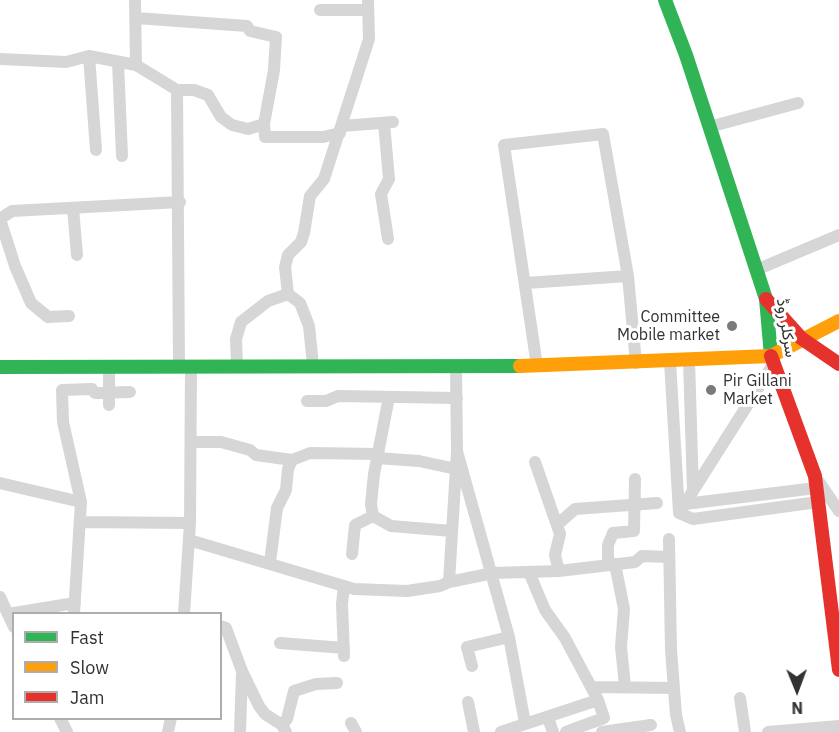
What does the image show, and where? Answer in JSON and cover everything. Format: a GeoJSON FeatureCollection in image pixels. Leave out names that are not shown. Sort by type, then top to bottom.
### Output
{"type":"FeatureCollection","features":[{"type":"Feature","properties":{"kind":"main road","name":"سرکلر روڈ"},"geometry":{"type":"LineString","coordinates":[[665,0],[766,299],[773,360],[816,482],[839,670]]}},
{"type":"Feature","properties":{"kind":"main road"},"geometry":{"type":"LineString","coordinates":[[766,299],[801,338],[839,364]]}},
{"type":"Feature","properties":{"kind":"main road"},"geometry":{"type":"LineString","coordinates":[[0,367],[537,366],[688,360],[773,360],[801,338],[839,321]]}},
{"type":"Feature","properties":{"kind":"street"},"geometry":{"type":"LineString","coordinates":[[135,0],[136,65]]}},
{"type":"Feature","properties":{"kind":"street"},"geometry":{"type":"LineString","coordinates":[[313,365],[309,326],[300,303],[288,294],[285,267],[288,255],[301,242],[310,196],[324,178],[369,39],[368,5],[320,10]]}},
{"type":"Feature","properties":{"kind":"street"},"geometry":{"type":"LineString","coordinates":[[136,18],[247,26],[250,31],[276,37],[274,70],[264,124],[265,137],[323,136],[341,130],[388,122],[389,179],[381,194],[388,239]]}},
{"type":"Feature","properties":{"kind":"street"},"geometry":{"type":"LineString","coordinates":[[0,59],[66,62],[89,56],[136,65],[177,90],[194,90],[208,95],[221,117],[232,125],[248,129],[264,124]]}},
{"type":"Feature","properties":{"kind":"street"},"geometry":{"type":"LineString","coordinates":[[89,56],[96,150]]}},
{"type":"Feature","properties":{"kind":"street"},"geometry":{"type":"LineString","coordinates":[[118,62],[122,156]]}},
{"type":"Feature","properties":{"kind":"street"},"geometry":{"type":"LineString","coordinates":[[177,90],[185,367],[191,442],[190,523],[184,612]]}},
{"type":"Feature","properties":{"kind":"street"},"geometry":{"type":"LineString","coordinates":[[709,127],[798,103]]}},
{"type":"Feature","properties":{"kind":"street"},"geometry":{"type":"LineString","coordinates":[[537,366],[504,145],[603,134],[628,276],[636,363]]}},
{"type":"Feature","properties":{"kind":"street"},"geometry":{"type":"LineString","coordinates":[[69,316],[48,317],[31,303],[15,266],[0,219],[12,211],[180,202]]}},
{"type":"Feature","properties":{"kind":"street"},"geometry":{"type":"LineString","coordinates":[[73,208],[77,255]]}},
{"type":"Feature","properties":{"kind":"street"},"geometry":{"type":"LineString","coordinates":[[756,270],[839,235]]}},
{"type":"Feature","properties":{"kind":"street"},"geometry":{"type":"LineString","coordinates":[[526,283],[628,276]]}},
{"type":"Feature","properties":{"kind":"street"},"geometry":{"type":"LineString","coordinates":[[237,365],[236,339],[241,322],[268,301],[288,294]]}},
{"type":"Feature","properties":{"kind":"street"},"geometry":{"type":"LineString","coordinates":[[688,360],[693,491]]}},
{"type":"Feature","properties":{"kind":"street"},"geometry":{"type":"LineString","coordinates":[[682,509],[773,360]]}},
{"type":"Feature","properties":{"kind":"street"},"geometry":{"type":"LineString","coordinates":[[670,361],[682,509],[693,519],[818,502]]}},
{"type":"Feature","properties":{"kind":"street"},"geometry":{"type":"LineString","coordinates":[[72,366],[73,389]]}},
{"type":"Feature","properties":{"kind":"street"},"geometry":{"type":"LineString","coordinates":[[109,366],[109,399]]}},
{"type":"Feature","properties":{"kind":"street"},"geometry":{"type":"LineString","coordinates":[[449,582],[457,451],[456,366]]}},
{"type":"Feature","properties":{"kind":"street"},"geometry":{"type":"LineString","coordinates":[[30,612],[75,608],[81,502],[63,422],[62,390],[92,388],[95,393],[109,399],[130,392]]}},
{"type":"Feature","properties":{"kind":"street"},"geometry":{"type":"LineString","coordinates":[[307,401],[326,401],[338,396],[457,398]]}},
{"type":"Feature","properties":{"kind":"street"},"geometry":{"type":"LineString","coordinates":[[373,516],[371,504],[377,456],[389,397]]}},
{"type":"Feature","properties":{"kind":"street"},"geometry":{"type":"LineString","coordinates":[[191,442],[221,442],[250,450],[256,455],[292,460],[310,453],[377,456],[419,461],[456,469]]}},
{"type":"Feature","properties":{"kind":"street"},"geometry":{"type":"LineString","coordinates":[[457,451],[493,573],[509,637],[519,728]]}},
{"type":"Feature","properties":{"kind":"street"},"geometry":{"type":"LineString","coordinates":[[270,562],[278,508],[286,490],[288,470],[292,460]]}},
{"type":"Feature","properties":{"kind":"street"},"geometry":{"type":"LineString","coordinates":[[535,462],[560,534],[555,555],[559,571]]}},
{"type":"Feature","properties":{"kind":"street"},"geometry":{"type":"LineString","coordinates":[[625,686],[621,647],[624,609],[608,546],[613,534],[634,531],[635,479]]}},
{"type":"Feature","properties":{"kind":"street"},"geometry":{"type":"LineString","coordinates":[[682,509],[816,482],[839,511]]}},
{"type":"Feature","properties":{"kind":"street"},"geometry":{"type":"LineString","coordinates":[[0,483],[81,502]]}},
{"type":"Feature","properties":{"kind":"street"},"geometry":{"type":"LineString","coordinates":[[557,525],[575,509],[657,503]]}},
{"type":"Feature","properties":{"kind":"street"},"geometry":{"type":"LineString","coordinates":[[373,516],[391,526],[452,531]]}},
{"type":"Feature","properties":{"kind":"street"},"geometry":{"type":"LineString","coordinates":[[352,554],[355,525],[373,516]]}},
{"type":"Feature","properties":{"kind":"street"},"geometry":{"type":"LineString","coordinates":[[80,522],[190,523]]}},
{"type":"Feature","properties":{"kind":"street"},"geometry":{"type":"LineString","coordinates":[[669,539],[674,688],[680,732]]}},
{"type":"Feature","properties":{"kind":"street"},"geometry":{"type":"LineString","coordinates":[[189,540],[270,562],[344,586],[407,591],[440,586],[493,573],[559,571],[635,562],[642,556],[669,557]]}},
{"type":"Feature","properties":{"kind":"street"},"geometry":{"type":"LineString","coordinates":[[529,572],[545,610],[565,638],[598,699],[604,718],[566,732]]}},
{"type":"Feature","properties":{"kind":"street"},"geometry":{"type":"LineString","coordinates":[[280,643],[344,652],[342,604],[344,586]]}},
{"type":"Feature","properties":{"kind":"street"},"geometry":{"type":"LineString","coordinates":[[0,599],[12,623]]}},
{"type":"Feature","properties":{"kind":"street"},"geometry":{"type":"LineString","coordinates":[[8,614],[12,614]]}},
{"type":"Feature","properties":{"kind":"street"},"geometry":{"type":"LineString","coordinates":[[222,627],[226,628],[242,671],[265,714],[284,728],[294,691],[316,684],[337,683]]}},
{"type":"Feature","properties":{"kind":"street"},"geometry":{"type":"LineString","coordinates":[[472,666],[466,646],[509,637]]}},
{"type":"Feature","properties":{"kind":"street"},"geometry":{"type":"LineString","coordinates":[[240,732],[242,671]]}},
{"type":"Feature","properties":{"kind":"street"},"geometry":{"type":"LineString","coordinates":[[591,687],[674,688]]}},
{"type":"Feature","properties":{"kind":"street"},"geometry":{"type":"LineString","coordinates":[[740,698],[745,732]]}},
{"type":"Feature","properties":{"kind":"street"},"geometry":{"type":"LineString","coordinates":[[501,732],[549,718],[598,699]]}},
{"type":"Feature","properties":{"kind":"street"},"geometry":{"type":"LineString","coordinates":[[468,702],[474,732]]}},
{"type":"Feature","properties":{"kind":"street"},"geometry":{"type":"LineString","coordinates":[[549,718],[553,732]]}},
{"type":"Feature","properties":{"kind":"street"},"geometry":{"type":"LineString","coordinates":[[602,732],[651,724]]}},
{"type":"Feature","properties":{"kind":"street"},"geometry":{"type":"LineString","coordinates":[[768,732],[839,726]]}},
{"type":"Feature","properties":{"kind":"traffic: fast"},"geometry":{"type":"LineString","coordinates":[[665,0],[686,55],[766,299],[771,356]]}},
{"type":"Feature","properties":{"kind":"traffic: fast"},"geometry":{"type":"LineString","coordinates":[[0,367],[520,366]]}},
{"type":"Feature","properties":{"kind":"traffic: slow"},"geometry":{"type":"LineString","coordinates":[[520,366],[771,356],[839,321]]}},
{"type":"Feature","properties":{"kind":"traffic: jam"},"geometry":{"type":"LineString","coordinates":[[766,299],[801,338],[839,364]]}},
{"type":"Feature","properties":{"kind":"traffic: jam"},"geometry":{"type":"LineString","coordinates":[[771,356],[815,476],[839,670]]}},
{"type":"Feature","properties":{"kind":"place","name":"Committee Mobile market"},"geometry":{"type":"Point","coordinates":[732,326]}},
{"type":"Feature","properties":{"kind":"place","name":"Pir Gillani Market"},"geometry":{"type":"Point","coordinates":[711,390]}}]}
